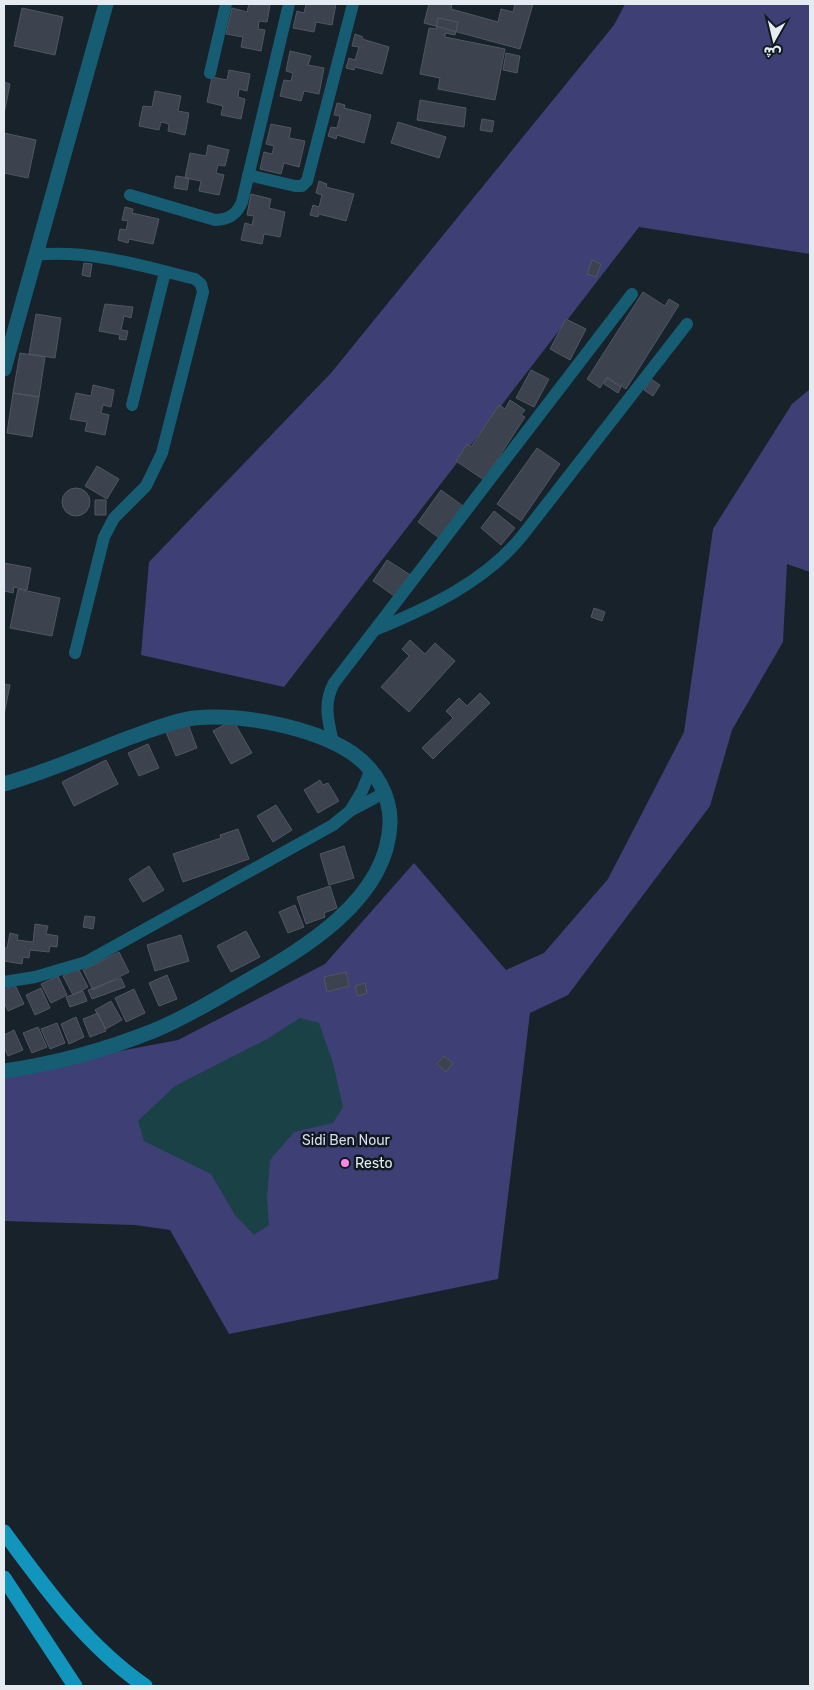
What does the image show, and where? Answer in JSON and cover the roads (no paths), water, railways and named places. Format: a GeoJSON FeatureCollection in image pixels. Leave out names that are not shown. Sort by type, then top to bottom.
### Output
{"type":"FeatureCollection","features":[{"type":"Feature","properties":{"kind":"main road"},"geometry":{"type":"LineString","coordinates":[[4,1532],[47,1591],[76,1625],[122,1670],[145,1686]]}},
{"type":"Feature","properties":{"kind":"main road"},"geometry":{"type":"LineString","coordinates":[[4,1578],[75,1686]]}},
{"type":"Feature","properties":{"kind":"street"},"geometry":{"type":"LineString","coordinates":[[4,369],[34,255],[106,4]]}},
{"type":"Feature","properties":{"kind":"street"},"geometry":{"type":"LineString","coordinates":[[210,73],[226,4]]}},
{"type":"Feature","properties":{"kind":"street"},"geometry":{"type":"LineString","coordinates":[[130,195],[221,220],[232,216],[240,207],[289,4]]}},
{"type":"Feature","properties":{"kind":"street"},"geometry":{"type":"LineString","coordinates":[[248,175],[295,186],[302,186],[307,181],[353,4]]}},
{"type":"Feature","properties":{"kind":"street"},"geometry":{"type":"LineString","coordinates":[[34,255],[52,253],[84,254],[198,281],[202,288],[202,296],[162,453],[146,486],[114,518],[104,537],[75,653]]}},
{"type":"Feature","properties":{"kind":"street"},"geometry":{"type":"LineString","coordinates":[[132,405],[165,272]]}},
{"type":"Feature","properties":{"kind":"street"},"geometry":{"type":"LineString","coordinates":[[333,742],[326,711],[330,690],[372,632],[632,294]]}},
{"type":"Feature","properties":{"kind":"street"},"geometry":{"type":"LineString","coordinates":[[372,632],[421,609],[478,578],[502,559],[687,324]]}},
{"type":"Feature","properties":{"kind":"street"},"geometry":{"type":"LineString","coordinates":[[4,784],[174,722],[192,718],[249,719],[333,742],[371,769],[384,793],[390,819],[389,836],[379,869],[342,914],[300,951],[204,1006],[154,1030],[53,1062],[4,1071]]}},
{"type":"Feature","properties":{"kind":"street"},"geometry":{"type":"LineString","coordinates":[[350,811],[362,791],[371,769]]}},
{"type":"Feature","properties":{"kind":"street"},"geometry":{"type":"LineString","coordinates":[[4,982],[35,976],[86,962],[333,825],[350,811],[384,793]]}},
{"type":"Feature","properties":{"kind":"place","name":"Resto"},"geometry":{"type":"Point","coordinates":[345,1163]}},
{"type":"Feature","properties":{"kind":"park label","name":"Sidi Ben Nour"},"geometry":{"type":"Point","coordinates":[346,1140]}}]}
